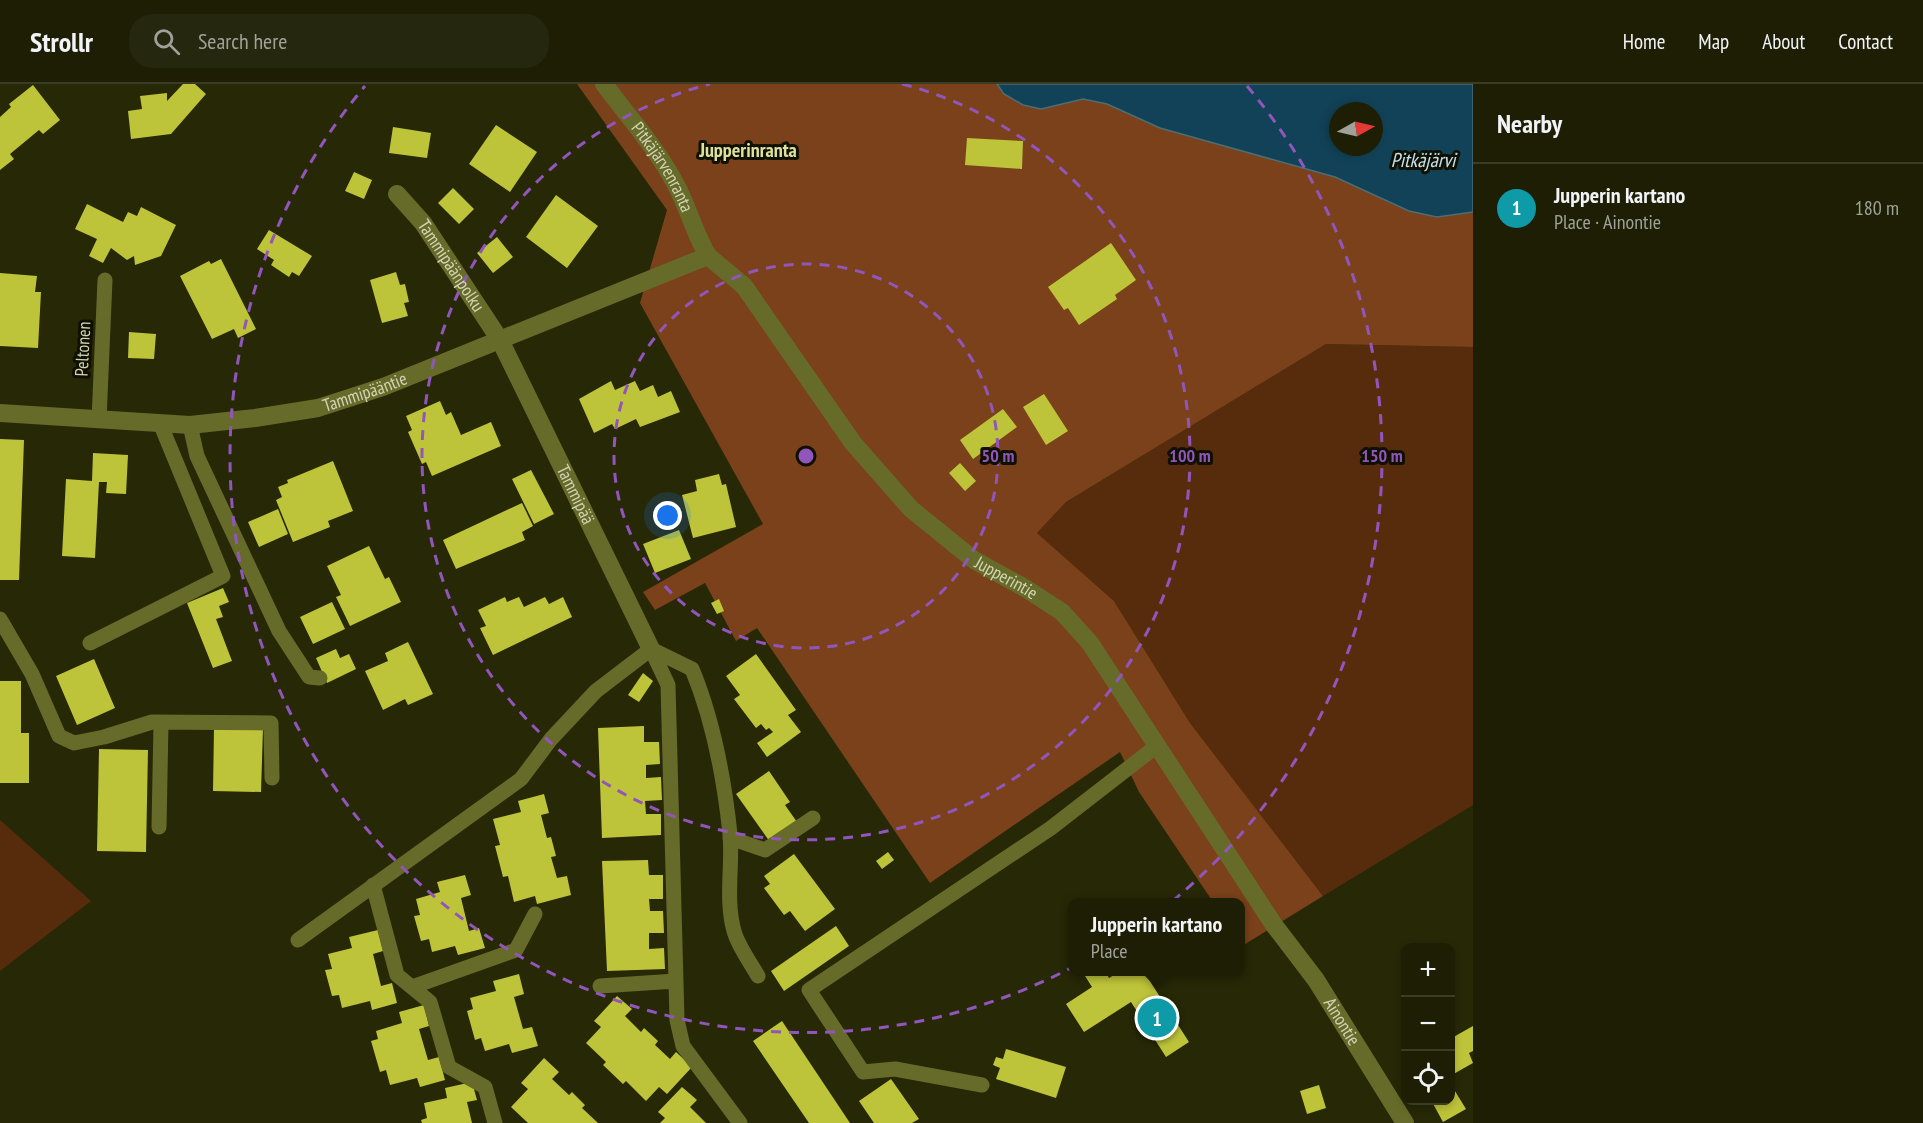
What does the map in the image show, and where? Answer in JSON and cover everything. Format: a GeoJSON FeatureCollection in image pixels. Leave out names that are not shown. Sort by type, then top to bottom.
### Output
{"type":"FeatureCollection","features":[{"type":"Feature","properties":{"kind":"street","name":"Pitkäjärvenranta"},"geometry":{"type":"LineString","coordinates":[[604,84],[659,158],[681,193],[694,231],[708,256]]}},
{"type":"Feature","properties":{"kind":"street","name":"Tammipäänpolku"},"geometry":{"type":"LineString","coordinates":[[397,194],[423,223],[500,340]]}},
{"type":"Feature","properties":{"kind":"street","name":"Tammipääntie"},"geometry":{"type":"LineString","coordinates":[[0,412],[190,425],[318,408],[383,387],[708,256]]}},
{"type":"Feature","properties":{"kind":"street","name":"Jupperintie"},"geometry":{"type":"LineString","coordinates":[[708,256],[744,286],[853,442],[911,509],[974,560],[1062,612],[1090,643],[1274,925]]}},
{"type":"Feature","properties":{"kind":"street","name":"Tammipää"},"geometry":{"type":"LineString","coordinates":[[500,340],[651,649]]}},
{"type":"Feature","properties":{"kind":"street","name":"Ainontie"},"geometry":{"type":"LineString","coordinates":[[1274,925],[1322,989],[1405,1123]]}},
{"type":"Feature","properties":{"kind":"lane","name":"Peltonen"},"geometry":{"type":"LineString","coordinates":[[99,420],[105,280]]}},
{"type":"Feature","properties":{"kind":"lane"},"geometry":{"type":"LineString","coordinates":[[90,643],[223,576],[160,423]]}},
{"type":"Feature","properties":{"kind":"lane"},"geometry":{"type":"LineString","coordinates":[[190,425],[197,456],[279,631],[309,677],[320,678]]}},
{"type":"Feature","properties":{"kind":"lane"},"geometry":{"type":"LineString","coordinates":[[0,619],[33,674],[59,736],[74,743],[104,737],[152,722],[271,723],[272,778]]}},
{"type":"Feature","properties":{"kind":"lane"},"geometry":{"type":"LineString","coordinates":[[651,649],[692,669],[704,699],[722,771],[730,838],[729,887],[734,931],[758,976]]}},
{"type":"Feature","properties":{"kind":"lane"},"geometry":{"type":"LineString","coordinates":[[298,940],[521,779],[551,739],[596,691],[651,649]]}},
{"type":"Feature","properties":{"kind":"lane"},"geometry":{"type":"LineString","coordinates":[[651,649],[668,685],[677,1020],[683,1046],[740,1123]]}},
{"type":"Feature","properties":{"kind":"lane"},"geometry":{"type":"LineString","coordinates":[[159,826],[161,723]]}},
{"type":"Feature","properties":{"kind":"lane"},"geometry":{"type":"LineString","coordinates":[[982,1085],[895,1070],[863,1072],[809,990],[1051,828],[1158,746]]}},
{"type":"Feature","properties":{"kind":"lane"},"geometry":{"type":"LineString","coordinates":[[730,838],[765,850],[813,818]]}},
{"type":"Feature","properties":{"kind":"lane"},"geometry":{"type":"LineString","coordinates":[[373,885],[397,975],[430,1002],[449,1067],[485,1087],[495,1123]]}},
{"type":"Feature","properties":{"kind":"lane"},"geometry":{"type":"LineString","coordinates":[[412,987],[516,950],[535,914]]}},
{"type":"Feature","properties":{"kind":"lane"},"geometry":{"type":"LineString","coordinates":[[600,986],[675,981]]}},
{"type":"Feature","properties":{"kind":"shaded area"},"geometry":{"type":"Polygon","coordinates":[[[577,84],[997,84],[1004,94],[1023,105],[1041,109],[1084,99],[1107,104],[1160,128],[1335,177],[1409,211],[1473,212],[1473,347],[1326,344],[1066,502],[1037,533],[1114,601],[1190,723],[1323,896],[1245,944],[1245,898],[1210,898],[1139,792],[1120,752],[930,883],[757,628],[736,641],[705,583],[655,610],[643,592],[763,524],[640,303],[667,210],[577,84]]]}},
{"type":"Feature","properties":{"kind":"shaded area"},"geometry":{"type":"Polygon","coordinates":[[[1326,344],[1473,347],[1473,805],[1323,896],[1190,723],[1114,601],[1037,533],[1066,502],[1326,344]]]}},
{"type":"Feature","properties":{"kind":"shaded area"},"geometry":{"type":"Polygon","coordinates":[[[0,820],[91,901],[0,971],[0,820]]]}},
{"type":"Feature","properties":{"kind":"water","name":"Pitkäjärvi"},"geometry":{"type":"Polygon","coordinates":[[[997,84],[1473,84],[1473,212],[1437,217],[1409,211],[1335,177],[1160,128],[1107,104],[1083,99],[1041,109],[1023,105],[1004,94],[997,84]]]}},
{"type":"Feature","properties":{"kind":"building"},"geometry":{"type":"Polygon","coordinates":[[[183,84],[195,84],[206,94],[171,134],[131,139],[128,111],[142,109],[140,96],[167,93],[167,101],[183,84]]]}},
{"type":"Feature","properties":{"kind":"building"},"geometry":{"type":"Polygon","coordinates":[[[33,85],[60,120],[43,134],[39,130],[10,154],[14,159],[0,170],[0,117],[11,107],[9,104],[33,85]]]}},
{"type":"Feature","properties":{"kind":"building"},"geometry":{"type":"Polygon","coordinates":[[[496,125],[537,152],[510,192],[469,164],[496,125]]]}},
{"type":"Feature","properties":{"kind":"building"},"geometry":{"type":"Polygon","coordinates":[[[393,127],[431,133],[427,158],[389,153],[393,127]]]}},
{"type":"Feature","properties":{"kind":"building"},"geometry":{"type":"Polygon","coordinates":[[[967,138],[1023,141],[1022,169],[965,165],[967,138]]]}},
{"type":"Feature","properties":{"kind":"building"},"geometry":{"type":"Polygon","coordinates":[[[354,172],[372,180],[364,199],[345,191],[354,172]]]}},
{"type":"Feature","properties":{"kind":"building"},"geometry":{"type":"Polygon","coordinates":[[[453,188],[474,209],[459,224],[438,203],[453,188]]]}},
{"type":"Feature","properties":{"kind":"building"},"geometry":{"type":"Polygon","coordinates":[[[556,195],[598,226],[567,268],[526,237],[556,195]]]}},
{"type":"Feature","properties":{"kind":"building"},"geometry":{"type":"Polygon","coordinates":[[[87,204],[123,222],[128,212],[137,216],[141,207],[176,225],[161,256],[135,265],[134,256],[127,260],[111,248],[103,263],[89,256],[97,239],[75,229],[87,204]]]}},
{"type":"Feature","properties":{"kind":"building"},"geometry":{"type":"Polygon","coordinates":[[[269,230],[312,256],[299,276],[292,272],[289,277],[271,265],[274,260],[257,249],[269,230]]]}},
{"type":"Feature","properties":{"kind":"building"},"geometry":{"type":"Polygon","coordinates":[[[497,237],[513,257],[493,273],[477,253],[497,237]]]}},
{"type":"Feature","properties":{"kind":"building"},"geometry":{"type":"Polygon","coordinates":[[[1111,243],[1136,280],[1115,295],[1117,299],[1079,325],[1068,308],[1064,310],[1048,287],[1111,243]]]}},
{"type":"Feature","properties":{"kind":"building"},"geometry":{"type":"Polygon","coordinates":[[[221,259],[256,329],[238,338],[234,329],[212,339],[180,276],[209,261],[211,264],[221,259]]]}},
{"type":"Feature","properties":{"kind":"building"},"geometry":{"type":"Polygon","coordinates":[[[396,272],[400,285],[405,284],[409,302],[404,303],[408,316],[382,323],[370,280],[396,272]]]}},
{"type":"Feature","properties":{"kind":"building"},"geometry":{"type":"Polygon","coordinates":[[[0,273],[37,276],[35,292],[41,292],[38,348],[0,346],[0,273]]]}},
{"type":"Feature","properties":{"kind":"building"},"geometry":{"type":"Polygon","coordinates":[[[129,332],[156,334],[154,359],[128,358],[129,332]]]}},
{"type":"Feature","properties":{"kind":"building"},"geometry":{"type":"Polygon","coordinates":[[[611,381],[615,390],[635,381],[640,391],[653,385],[658,397],[671,391],[680,412],[640,427],[636,419],[615,429],[612,424],[594,433],[579,399],[611,381]]]}},
{"type":"Feature","properties":{"kind":"building"},"geometry":{"type":"Polygon","coordinates":[[[1044,394],[1068,431],[1046,445],[1023,407],[1044,394]]]}},
{"type":"Feature","properties":{"kind":"building"},"geometry":{"type":"Polygon","coordinates":[[[440,401],[446,415],[451,412],[461,435],[491,422],[501,446],[432,476],[426,462],[422,464],[408,432],[412,430],[406,416],[440,401]]]}},
{"type":"Feature","properties":{"kind":"building"},"geometry":{"type":"Polygon","coordinates":[[[1003,409],[1017,427],[973,459],[960,440],[1003,409]]]}},
{"type":"Feature","properties":{"kind":"building"},"geometry":{"type":"Polygon","coordinates":[[[0,439],[24,440],[19,580],[0,580],[0,439]]]}},
{"type":"Feature","properties":{"kind":"building"},"geometry":{"type":"Polygon","coordinates":[[[93,453],[128,455],[126,494],[106,493],[107,482],[99,482],[95,558],[62,556],[66,479],[92,481],[93,453]]]}},
{"type":"Feature","properties":{"kind":"building"},"geometry":{"type":"Polygon","coordinates":[[[333,461],[353,511],[328,521],[330,527],[293,542],[276,500],[282,497],[278,487],[288,483],[287,480],[333,461]]]}},
{"type":"Feature","properties":{"kind":"building"},"geometry":{"type":"Polygon","coordinates":[[[960,463],[976,481],[965,491],[949,473],[960,463]]]}},
{"type":"Feature","properties":{"kind":"building"},"geometry":{"type":"Polygon","coordinates":[[[531,470],[554,514],[534,524],[512,479],[531,470]]]}},
{"type":"Feature","properties":{"kind":"building"},"geometry":{"type":"Polygon","coordinates":[[[719,474],[722,485],[726,484],[736,527],[693,538],[682,495],[697,491],[695,480],[719,474]]]}},
{"type":"Feature","properties":{"kind":"building"},"geometry":{"type":"Polygon","coordinates":[[[522,503],[533,526],[522,532],[525,540],[456,569],[443,540],[522,503]]]}},
{"type":"Feature","properties":{"kind":"building"},"geometry":{"type":"Polygon","coordinates":[[[278,509],[288,534],[259,547],[248,522],[278,509]]]}},
{"type":"Feature","properties":{"kind":"building"},"geometry":{"type":"Polygon","coordinates":[[[679,530],[691,559],[655,573],[643,544],[679,530]]]}},
{"type":"Feature","properties":{"kind":"building"},"geometry":{"type":"Polygon","coordinates":[[[369,546],[385,579],[389,577],[401,602],[350,626],[336,597],[341,595],[327,566],[369,546]]]}},
{"type":"Feature","properties":{"kind":"building"},"geometry":{"type":"Polygon","coordinates":[[[223,588],[229,602],[219,606],[223,617],[216,619],[232,661],[213,668],[187,603],[223,588]]]}},
{"type":"Feature","properties":{"kind":"building"},"geometry":{"type":"Polygon","coordinates":[[[505,597],[507,602],[519,597],[524,607],[545,597],[549,604],[563,597],[572,617],[493,655],[480,628],[486,626],[478,610],[505,597]]]}},
{"type":"Feature","properties":{"kind":"building"},"geometry":{"type":"Polygon","coordinates":[[[719,599],[724,611],[717,614],[711,603],[719,599]]]}},
{"type":"Feature","properties":{"kind":"building"},"geometry":{"type":"Polygon","coordinates":[[[332,602],[345,629],[313,644],[300,617],[332,602]]]}},
{"type":"Feature","properties":{"kind":"building"},"geometry":{"type":"Polygon","coordinates":[[[408,642],[433,694],[408,705],[405,699],[383,710],[365,671],[388,661],[385,653],[408,642]]]}},
{"type":"Feature","properties":{"kind":"building"},"geometry":{"type":"Polygon","coordinates":[[[336,649],[340,658],[349,654],[356,669],[327,683],[316,658],[336,649]]]}},
{"type":"Feature","properties":{"kind":"building"},"geometry":{"type":"Polygon","coordinates":[[[756,654],[796,710],[788,715],[801,732],[767,757],[757,743],[773,732],[769,728],[766,730],[761,724],[756,728],[734,699],[740,695],[726,676],[756,654]]]}},
{"type":"Feature","properties":{"kind":"building"},"geometry":{"type":"Polygon","coordinates":[[[94,659],[115,708],[77,725],[56,676],[94,659]]]}},
{"type":"Feature","properties":{"kind":"building"},"geometry":{"type":"Polygon","coordinates":[[[643,673],[653,681],[639,702],[628,695],[643,673]]]}},
{"type":"Feature","properties":{"kind":"building"},"geometry":{"type":"Polygon","coordinates":[[[0,681],[21,681],[21,733],[29,733],[29,783],[0,783],[0,681]]]}},
{"type":"Feature","properties":{"kind":"building"},"geometry":{"type":"Polygon","coordinates":[[[644,726],[644,742],[659,742],[660,764],[646,765],[646,778],[661,777],[662,800],[645,801],[646,814],[661,814],[661,835],[602,838],[598,728],[644,726]]]}},
{"type":"Feature","properties":{"kind":"building"},"geometry":{"type":"Polygon","coordinates":[[[214,728],[263,728],[261,792],[213,791],[214,728]]]}},
{"type":"Feature","properties":{"kind":"building"},"geometry":{"type":"Polygon","coordinates":[[[99,749],[148,750],[146,852],[97,851],[99,749]]]}},
{"type":"Feature","properties":{"kind":"building"},"geometry":{"type":"Polygon","coordinates":[[[769,771],[790,802],[785,805],[797,822],[770,842],[736,794],[769,771]]]}},
{"type":"Feature","properties":{"kind":"building"},"geometry":{"type":"Polygon","coordinates":[[[544,794],[549,813],[541,815],[547,838],[551,837],[556,856],[551,857],[557,878],[567,876],[571,895],[537,904],[535,896],[514,902],[508,876],[503,877],[495,846],[500,845],[493,819],[521,812],[518,801],[544,794]]]}},
{"type":"Feature","properties":{"kind":"building"},"geometry":{"type":"Polygon","coordinates":[[[888,852],[894,860],[882,869],[876,861],[888,852]]]}},
{"type":"Feature","properties":{"kind":"building"},"geometry":{"type":"Polygon","coordinates":[[[794,854],[835,909],[805,931],[790,911],[784,915],[764,888],[770,884],[764,876],[794,854]]]}},
{"type":"Feature","properties":{"kind":"building"},"geometry":{"type":"Polygon","coordinates":[[[648,860],[649,875],[663,875],[663,899],[649,899],[650,911],[663,911],[664,933],[649,933],[649,949],[664,948],[665,969],[607,971],[602,861],[648,860]]]}},
{"type":"Feature","properties":{"kind":"building"},"geometry":{"type":"Polygon","coordinates":[[[465,875],[471,895],[461,898],[469,931],[479,928],[485,948],[458,955],[455,946],[432,952],[429,939],[421,941],[414,916],[420,915],[416,899],[440,892],[437,882],[465,875]]]}},
{"type":"Feature","properties":{"kind":"building"},"geometry":{"type":"Polygon","coordinates":[[[836,926],[849,946],[784,991],[771,971],[836,926]]]}},
{"type":"Feature","properties":{"kind":"building"},"geometry":{"type":"Polygon","coordinates":[[[378,930],[383,951],[373,954],[381,986],[392,983],[397,1003],[372,1010],[370,1001],[342,1008],[339,995],[332,996],[325,970],[332,969],[328,954],[352,948],[349,937],[378,930]]]}},
{"type":"Feature","properties":{"kind":"building"},"geometry":{"type":"Polygon","coordinates":[[[519,974],[524,994],[514,997],[523,1029],[532,1027],[538,1046],[512,1053],[509,1044],[485,1051],[481,1038],[475,1040],[467,1011],[473,1009],[470,998],[496,991],[493,981],[519,974]]]}},
{"type":"Feature","properties":{"kind":"building"},"geometry":{"type":"Polygon","coordinates":[[[1085,976],[1108,976],[1109,978],[1112,976],[1147,976],[1189,1042],[1166,1057],[1131,1002],[1084,1032],[1066,1004],[1092,987],[1085,976]]]}},
{"type":"Feature","properties":{"kind":"building"},"geometry":{"type":"Polygon","coordinates":[[[617,996],[632,1009],[625,1016],[641,1032],[644,1028],[658,1041],[655,1045],[670,1059],[676,1052],[692,1067],[667,1094],[659,1087],[646,1101],[626,1081],[623,1084],[603,1065],[606,1062],[586,1043],[601,1027],[594,1021],[617,996]]]}},
{"type":"Feature","properties":{"kind":"building"},"geometry":{"type":"Polygon","coordinates":[[[424,1005],[429,1026],[419,1029],[428,1060],[439,1057],[445,1080],[420,1087],[417,1078],[390,1085],[386,1070],[380,1072],[371,1041],[378,1039],[376,1031],[402,1023],[399,1012],[424,1005]]]}},
{"type":"Feature","properties":{"kind":"building"},"geometry":{"type":"Polygon","coordinates":[[[782,1021],[850,1123],[809,1123],[753,1041],[782,1021]]]}},
{"type":"Feature","properties":{"kind":"building"},"geometry":{"type":"Polygon","coordinates":[[[1473,1026],[1473,1051],[1469,1053],[1473,1063],[1455,1073],[1455,1051],[1455,1036],[1473,1026]]]}},
{"type":"Feature","properties":{"kind":"building"},"geometry":{"type":"Polygon","coordinates":[[[1006,1049],[1066,1067],[1056,1098],[996,1079],[1000,1068],[993,1065],[996,1057],[1003,1059],[1006,1049]]]}},
{"type":"Feature","properties":{"kind":"building"},"geometry":{"type":"Polygon","coordinates":[[[544,1058],[559,1072],[552,1079],[569,1095],[572,1092],[585,1105],[582,1108],[598,1123],[528,1123],[511,1107],[528,1089],[521,1083],[544,1058]]]}},
{"type":"Feature","properties":{"kind":"building"},"geometry":{"type":"Polygon","coordinates":[[[891,1079],[919,1119],[912,1123],[874,1123],[859,1101],[891,1079]]]}},
{"type":"Feature","properties":{"kind":"building"},"geometry":{"type":"Polygon","coordinates":[[[472,1082],[477,1100],[467,1102],[472,1123],[422,1123],[421,1120],[427,1118],[424,1103],[447,1098],[445,1088],[472,1082]]]}},
{"type":"Feature","properties":{"kind":"building"},"geometry":{"type":"Polygon","coordinates":[[[1319,1085],[1326,1108],[1307,1114],[1300,1091],[1319,1085]]]}},
{"type":"Feature","properties":{"kind":"building"},"geometry":{"type":"Polygon","coordinates":[[[682,1087],[697,1100],[690,1107],[706,1123],[660,1123],[665,1118],[658,1112],[682,1087]]]}},
{"type":"Feature","properties":{"kind":"building"},"geometry":{"type":"Polygon","coordinates":[[[1455,1091],[1466,1109],[1443,1122],[1434,1105],[1455,1105],[1455,1091]]]}},
{"type":"Feature","properties":{"kind":"place","name":"Jupperin kartano"},"geometry":{"type":"Point","coordinates":[1157,1018]}},
{"type":"Feature","properties":{"kind":"district","name":"Jupperinranta"},"geometry":{"type":"Point","coordinates":[748,150]}}]}
